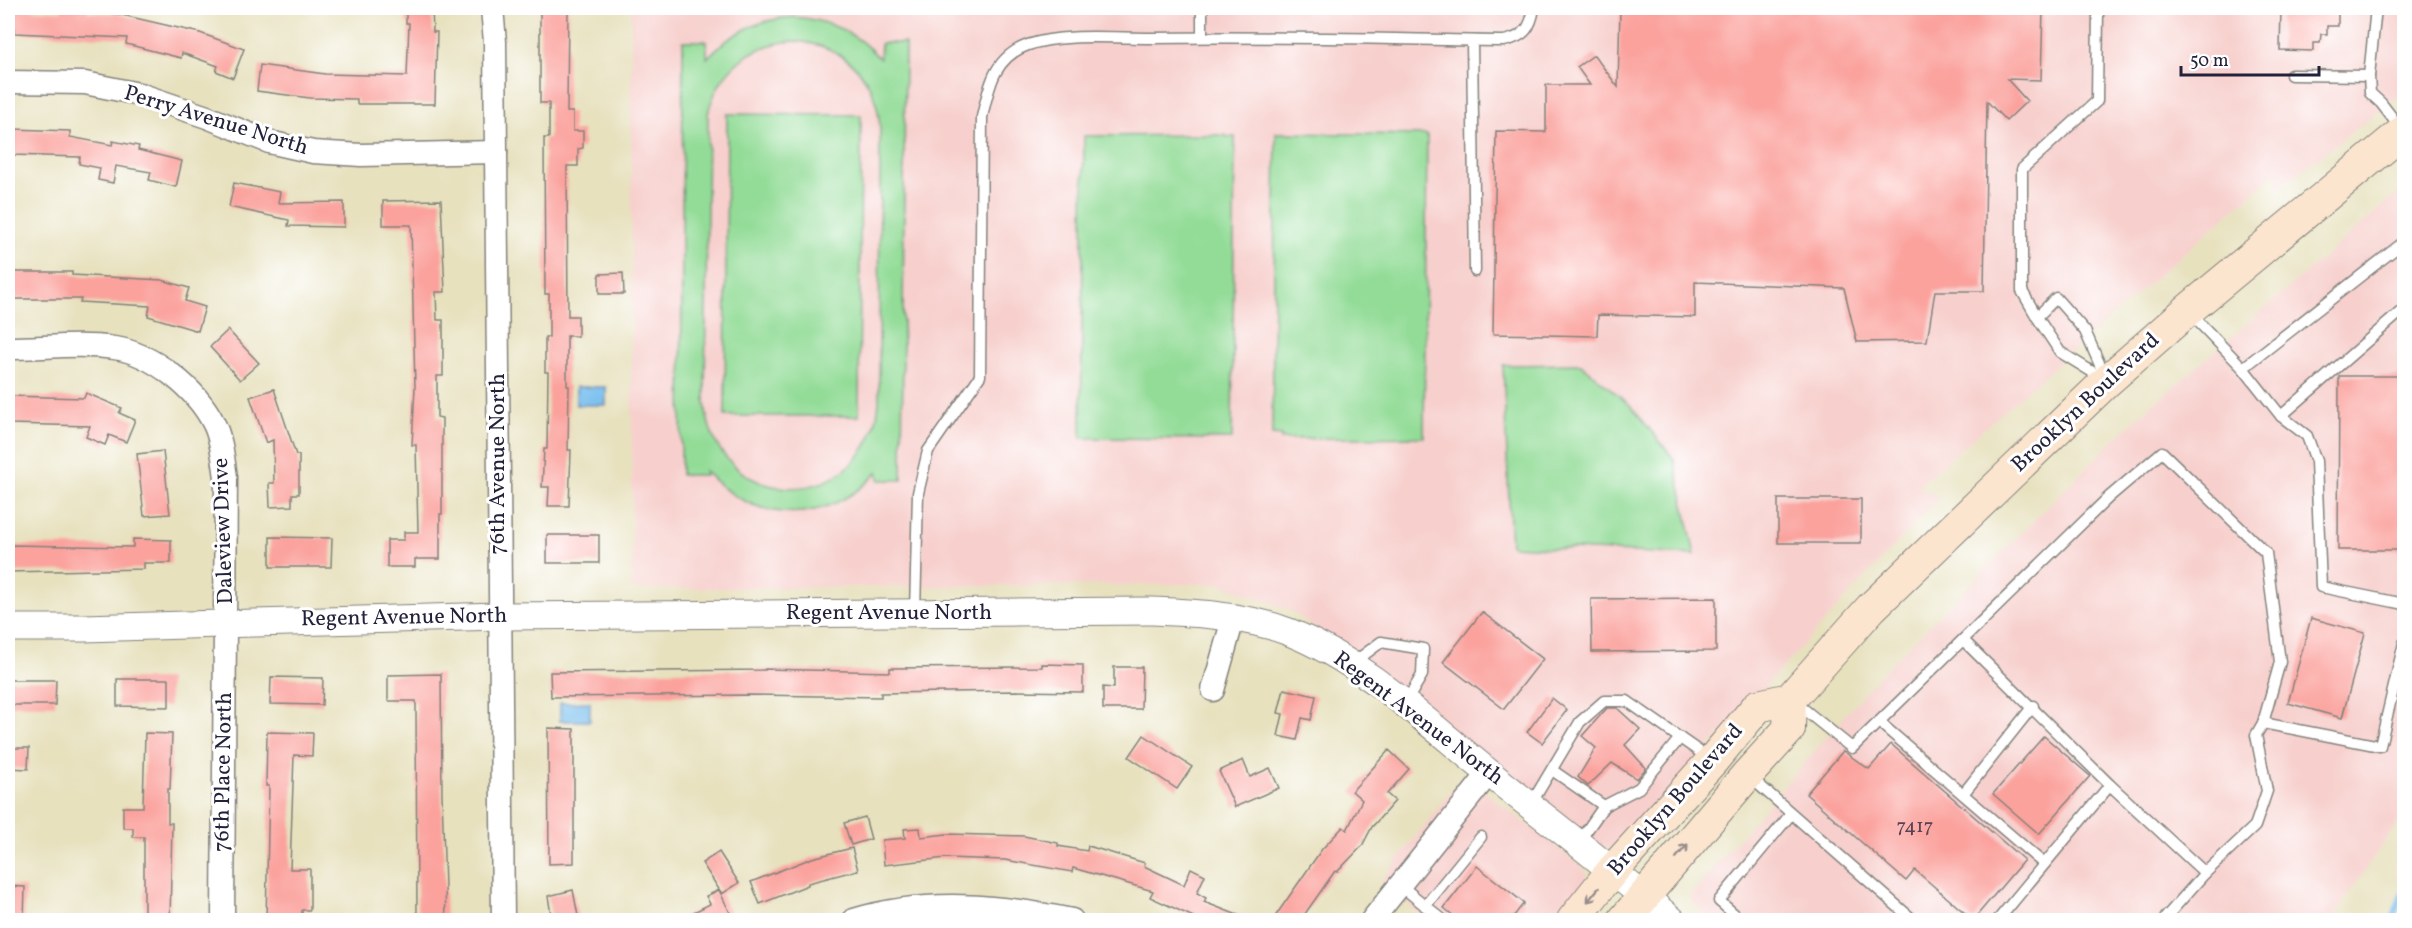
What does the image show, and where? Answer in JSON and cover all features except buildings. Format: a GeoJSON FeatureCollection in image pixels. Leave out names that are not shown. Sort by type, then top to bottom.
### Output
{"type":"FeatureCollection","features":[{"type":"Feature","properties":{"kind":"main road","name":"Brooklyn Boulevard"},"geometry":{"type":"LineString","coordinates":[[1573,921],[1613,870],[1758,706],[1790,699],[1871,608],[2107,381],[2188,310],[2404,132]]}},
{"type":"Feature","properties":{"kind":"main road","name":"Brooklyn Boulevard"},"geometry":{"type":"LineString","coordinates":[[1624,921],[1747,775],[1789,729],[1790,699]]}},
{"type":"Feature","properties":{"kind":"street","name":"76th Avenue North"},"geometry":{"type":"LineString","coordinates":[[492,8],[495,42],[503,921]]}},
{"type":"Feature","properties":{"kind":"street","name":"Perry Avenue North"},"geometry":{"type":"LineString","coordinates":[[8,82],[77,82],[139,94],[207,117],[269,142],[313,152],[362,155],[496,152]]}},
{"type":"Feature","properties":{"kind":"street","name":"Daleview Drive"},"geometry":{"type":"LineString","coordinates":[[8,348],[84,347],[128,351],[169,374],[209,414],[218,433],[226,477],[226,623]]}},
{"type":"Feature","properties":{"kind":"street","name":"Regent Avenue North"},"geometry":{"type":"LineString","coordinates":[[8,628],[499,616],[1150,611],[1233,619],[1286,631],[1328,650],[1350,665],[1404,704],[1613,870],[1672,921]]}},
{"type":"Feature","properties":{"kind":"street"},"geometry":{"type":"LineString","coordinates":[[1213,690],[1233,619]]}},
{"type":"Feature","properties":{"kind":"street","name":"76th Place North"},"geometry":{"type":"LineString","coordinates":[[223,921],[226,623]]}},
{"type":"Feature","properties":{"kind":"street"},"geometry":{"type":"LineString","coordinates":[[1372,921],[1489,773]]}},
{"type":"Feature","properties":{"kind":"street"},"geometry":{"type":"LineString","coordinates":[[854,921],[889,911],[945,905],[1007,910],[1072,921]]}},
{"type":"Feature","properties":{"kind":"lane"},"geometry":{"type":"LineString","coordinates":[[1203,8],[1203,37]]}},
{"type":"Feature","properties":{"kind":"lane"},"geometry":{"type":"LineString","coordinates":[[915,613],[918,494],[928,451],[980,376],[982,117],[990,80],[1005,58],[1026,46],[1052,39],[1203,37],[1504,41],[1517,38],[1526,31],[1532,21],[1534,8]]}},
{"type":"Feature","properties":{"kind":"lane"},"geometry":{"type":"LineString","coordinates":[[2098,8],[2097,100],[2022,169],[2022,291],[2060,352],[2107,381]]}},
{"type":"Feature","properties":{"kind":"lane"},"geometry":{"type":"LineString","coordinates":[[2376,8],[2369,76],[2370,93],[2404,132]]}},
{"type":"Feature","properties":{"kind":"lane"},"geometry":{"type":"LineString","coordinates":[[1472,40],[1475,271]]}},
{"type":"Feature","properties":{"kind":"lane"},"geometry":{"type":"LineString","coordinates":[[2291,75],[2369,76]]}},
{"type":"Feature","properties":{"kind":"lane"},"geometry":{"type":"LineString","coordinates":[[2243,368],[2404,242]]}},
{"type":"Feature","properties":{"kind":"lane"},"geometry":{"type":"LineString","coordinates":[[2037,317],[2056,298],[2085,331],[2107,381]]}},
{"type":"Feature","properties":{"kind":"lane"},"geometry":{"type":"LineString","coordinates":[[2281,416],[2404,309]]}},
{"type":"Feature","properties":{"kind":"lane"},"geometry":{"type":"LineString","coordinates":[[2188,310],[2243,368],[2281,416],[2307,436],[2316,461],[2321,587],[2404,604]]}},
{"type":"Feature","properties":{"kind":"lane"},"geometry":{"type":"LineString","coordinates":[[1790,699],[1852,748],[2109,497],[2162,452],[2266,554],[2280,662],[2263,723],[2256,735],[2267,791],[2255,826],[2205,873],[2166,917],[2168,921]]}},
{"type":"Feature","properties":{"kind":"lane"},"geometry":{"type":"LineString","coordinates":[[1964,640],[2110,784],[2205,873]]}},
{"type":"Feature","properties":{"kind":"lane"},"geometry":{"type":"LineString","coordinates":[[1350,665],[1381,642],[1423,649],[1422,675],[1404,704]]}},
{"type":"Feature","properties":{"kind":"lane"},"geometry":{"type":"LineString","coordinates":[[2263,723],[2380,746],[2404,643]]}},
{"type":"Feature","properties":{"kind":"lane"},"geometry":{"type":"LineString","coordinates":[[1530,805],[1580,722],[1604,701],[1627,701],[1712,760]]}},
{"type":"Feature","properties":{"kind":"lane"},"geometry":{"type":"LineString","coordinates":[[1963,794],[2032,706]]}},
{"type":"Feature","properties":{"kind":"lane"},"geometry":{"type":"LineString","coordinates":[[1879,722],[2044,864]]}},
{"type":"Feature","properties":{"kind":"lane"},"geometry":{"type":"LineString","coordinates":[[1578,843],[1604,806],[1639,788],[1680,738]]}},
{"type":"Feature","properties":{"kind":"lane"},"geometry":{"type":"LineString","coordinates":[[1552,770],[1604,806]]}},
{"type":"Feature","properties":{"kind":"lane"},"geometry":{"type":"LineString","coordinates":[[1747,775],[1913,921]]}},
{"type":"Feature","properties":{"kind":"lane"},"geometry":{"type":"LineString","coordinates":[[1998,921],[2110,784]]}},
{"type":"Feature","properties":{"kind":"lane"},"geometry":{"type":"LineString","coordinates":[[1742,921],[1719,901],[1791,814]]}},
{"type":"Feature","properties":{"kind":"lane"},"geometry":{"type":"LineString","coordinates":[[1425,906],[1481,837]]}},
{"type":"Feature","properties":{"kind":"lane"},"geometry":{"type":"LineString","coordinates":[[1400,885],[1443,921]]}},
{"type":"Feature","properties":{"kind":"shaded area"},"geometry":{"type":"Polygon","coordinates":[[[631,8],[2404,8],[2404,92],[2277,189],[2276,172],[1917,487],[1939,497],[1621,843],[1609,848],[1596,846],[1389,682],[1290,610],[1221,584],[632,589],[631,8]]]}},
{"type":"Feature","properties":{"kind":"shaded area"},"geometry":{"type":"Polygon","coordinates":[[[2404,188],[2404,813],[2331,920],[1711,920],[1688,898],[1880,675],[2126,428],[2404,188]]]}},
{"type":"Feature","properties":{"kind":"shaded area"},"geometry":{"type":"Polygon","coordinates":[[[1463,775],[1583,867],[1587,877],[1584,888],[1556,920],[1426,920],[1381,882],[1463,775]]]}},
{"type":"Feature","properties":{"kind":"green space"},"geometry":{"type":"Polygon","coordinates":[[[794,17],[830,24],[861,41],[880,59],[881,43],[905,43],[902,480],[879,480],[878,472],[858,490],[837,502],[815,510],[792,512],[769,510],[747,502],[725,489],[705,471],[705,475],[681,475],[683,41],[707,41],[707,58],[726,41],[747,28],[781,18],[794,17]],[[794,41],[778,43],[750,54],[738,62],[719,85],[708,114],[705,401],[714,439],[734,466],[761,482],[791,488],[822,483],[849,467],[869,440],[879,402],[880,128],[878,110],[865,79],[855,67],[829,49],[794,41]]]}},
{"type":"Feature","properties":{"kind":"green space"},"geometry":{"type":"Polygon","coordinates":[[[727,114],[861,115],[859,416],[725,416],[727,114]]]}},
{"type":"Feature","properties":{"kind":"green space"},"geometry":{"type":"Polygon","coordinates":[[[1276,133],[1427,135],[1424,437],[1281,439],[1281,436],[1272,435],[1276,133]]]}},
{"type":"Feature","properties":{"kind":"green space"},"geometry":{"type":"Polygon","coordinates":[[[1226,135],[1226,137],[1235,137],[1232,439],[1081,438],[1084,136],[1226,135]]]}},
{"type":"Feature","properties":{"kind":"green space"},"geometry":{"type":"Polygon","coordinates":[[[1581,364],[1631,406],[1674,459],[1695,555],[1511,546],[1503,365],[1581,364]]]}},
{"type":"Feature","properties":{"kind":"water"},"geometry":{"type":"Polygon","coordinates":[[[576,387],[606,387],[606,405],[576,405],[576,387]]]}},
{"type":"Feature","properties":{"kind":"water"},"geometry":{"type":"Polygon","coordinates":[[[590,702],[590,721],[560,721],[560,703],[590,702]]]}},
{"type":"Feature","properties":{"kind":"waterway"},"geometry":{"type":"LineString","coordinates":[[2392,920],[2404,888]]}}]}
